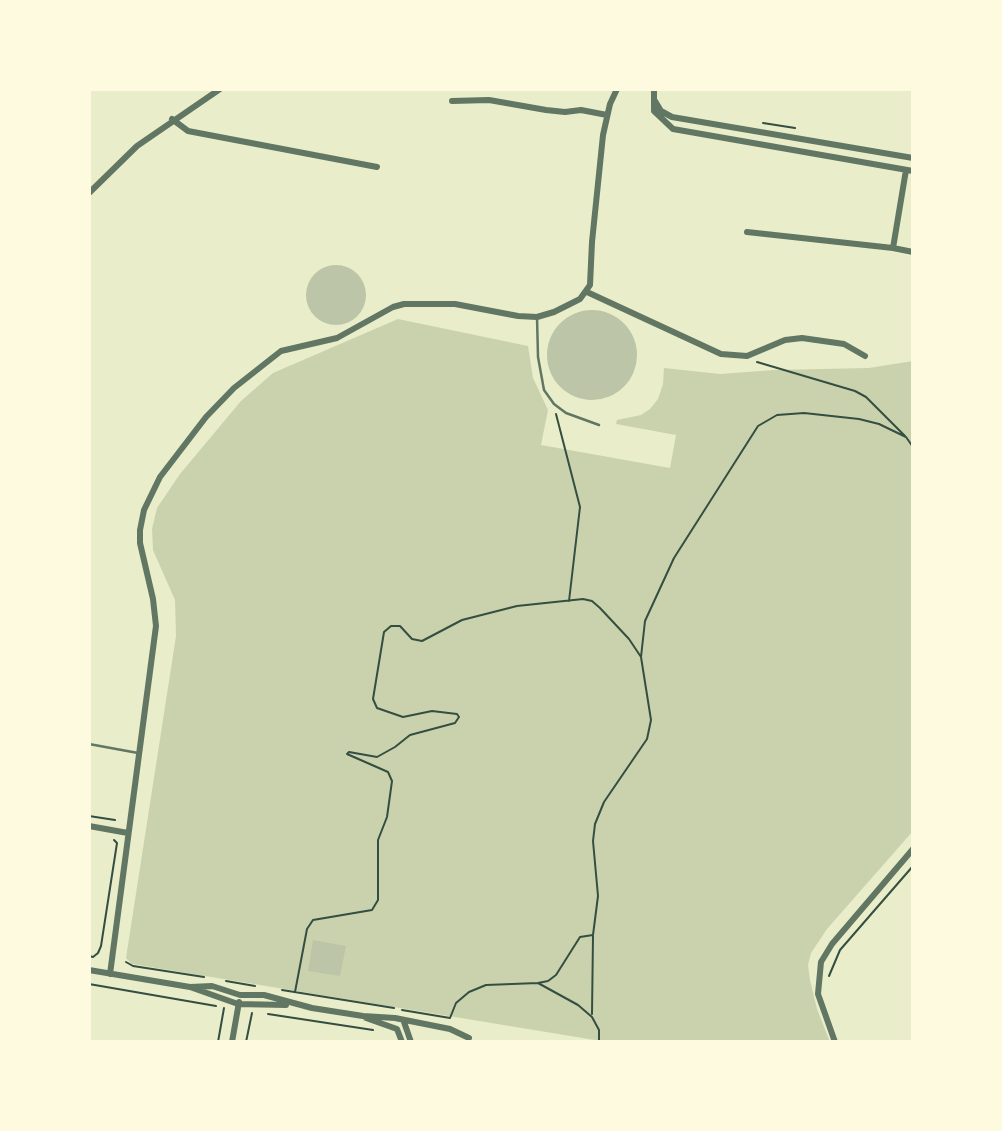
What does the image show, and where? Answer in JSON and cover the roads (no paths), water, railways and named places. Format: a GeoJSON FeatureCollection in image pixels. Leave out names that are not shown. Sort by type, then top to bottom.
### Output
{"type":"FeatureCollection","features":[{"type":"Feature","properties":{"kind":"street"},"geometry":{"type":"LineString","coordinates":[[89,192],[137,146],[172,119],[220,89]]}},
{"type":"Feature","properties":{"kind":"street"},"geometry":{"type":"LineString","coordinates":[[110,974],[156,626],[153,599],[140,544],[140,530],[145,509],[160,477],[206,417],[259,367],[281,351],[337,338],[393,307],[404,304],[454,304],[537,317],[570,306],[587,292],[591,277],[592,242],[607,115],[617,89]]}},
{"type":"Feature","properties":{"kind":"street"},"geometry":{"type":"LineString","coordinates":[[653,91],[656,106],[669,116],[913,158]]}},
{"type":"Feature","properties":{"kind":"street"},"geometry":{"type":"LineString","coordinates":[[653,91],[653,111],[675,130],[909,170],[893,248]]}},
{"type":"Feature","properties":{"kind":"street"},"geometry":{"type":"LineString","coordinates":[[452,101],[489,100],[546,110],[581,110],[607,115]]}},
{"type":"Feature","properties":{"kind":"street"},"geometry":{"type":"LineString","coordinates":[[172,119],[188,131],[377,167]]}},
{"type":"Feature","properties":{"kind":"street"},"geometry":{"type":"LineString","coordinates":[[747,232],[913,252]]}},
{"type":"Feature","properties":{"kind":"street"},"geometry":{"type":"LineString","coordinates":[[587,292],[721,354],[747,356],[785,340],[802,338],[844,344],[857,349],[865,356]]}},
{"type":"Feature","properties":{"kind":"street"},"geometry":{"type":"LineString","coordinates":[[89,826],[128,833]]}},
{"type":"Feature","properties":{"kind":"street"},"geometry":{"type":"LineString","coordinates":[[835,1042],[818,995],[821,962],[832,944],[913,849]]}},
{"type":"Feature","properties":{"kind":"street"},"geometry":{"type":"LineString","coordinates":[[89,970],[190,988],[238,1004],[296,1005]]}},
{"type":"Feature","properties":{"kind":"street"},"geometry":{"type":"LineString","coordinates":[[190,988],[212,986],[240,995],[264,995],[296,1005],[450,1029],[469,1038]]}},
{"type":"Feature","properties":{"kind":"street"},"geometry":{"type":"LineString","coordinates":[[232,1042],[240,995]]}},
{"type":"Feature","properties":{"kind":"street"},"geometry":{"type":"LineString","coordinates":[[363,1016],[397,1029]]}},
{"type":"Feature","properties":{"kind":"street"},"geometry":{"type":"LineString","coordinates":[[397,1029],[404,1022]]}},
{"type":"Feature","properties":{"kind":"street"},"geometry":{"type":"LineString","coordinates":[[404,1022],[411,1042]]}},
{"type":"Feature","properties":{"kind":"street"},"geometry":{"type":"LineString","coordinates":[[397,1029],[401,1042]]}},
{"type":"Feature","properties":{"kind":"lane"},"geometry":{"type":"LineString","coordinates":[[537,317],[540,373],[544,390],[554,404],[573,417],[599,425]]}},
{"type":"Feature","properties":{"kind":"lane"},"geometry":{"type":"LineString","coordinates":[[89,744],[139,753]]}}]}
